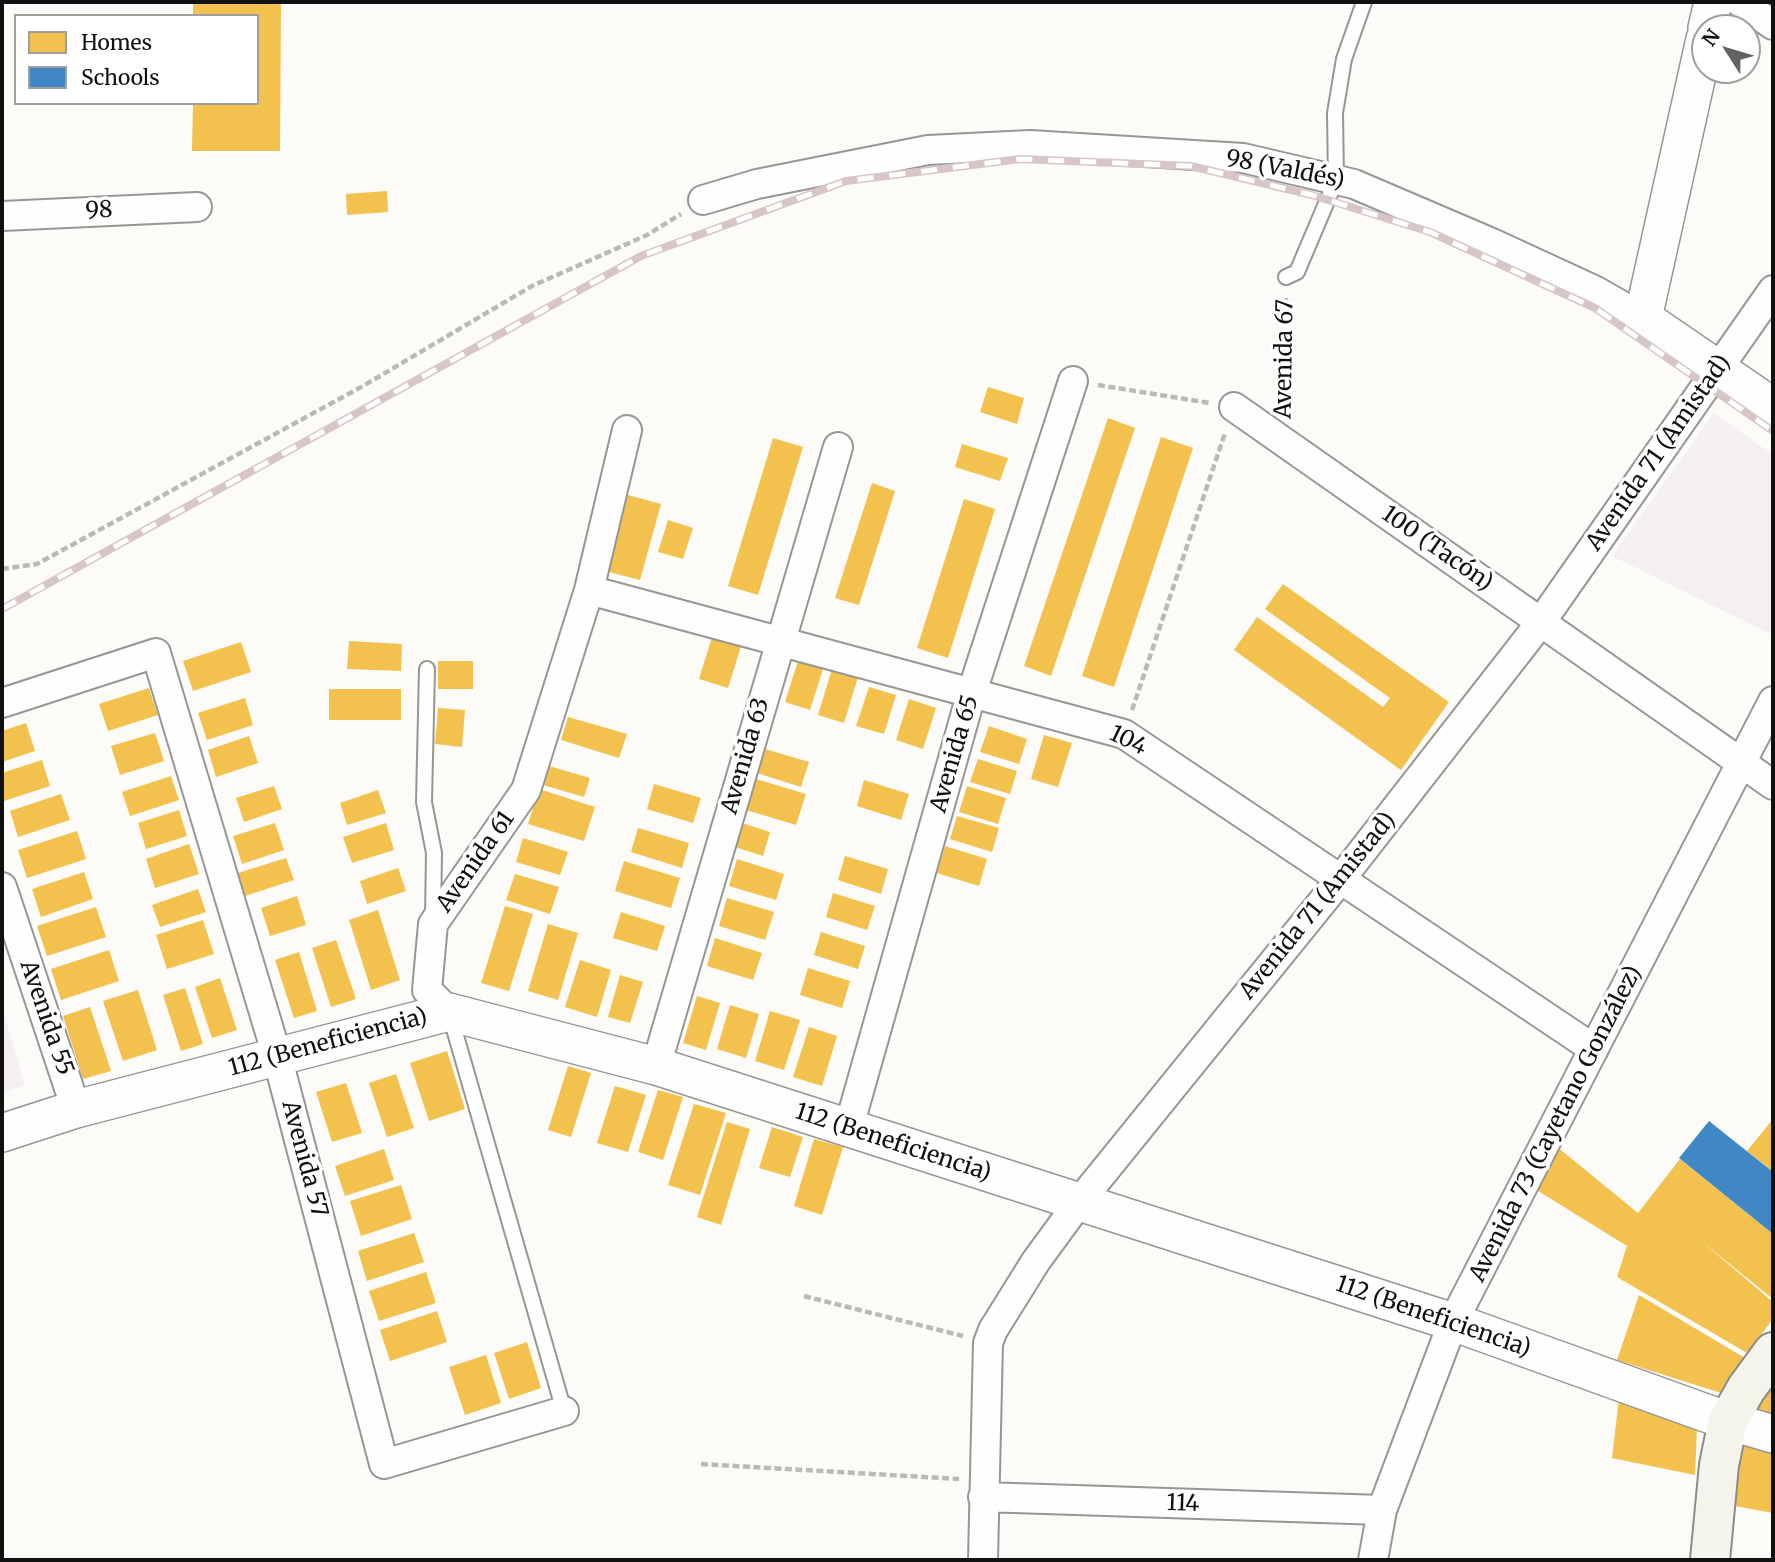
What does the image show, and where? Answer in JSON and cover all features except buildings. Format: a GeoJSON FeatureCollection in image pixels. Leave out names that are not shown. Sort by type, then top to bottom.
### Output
{"type":"FeatureCollection","features":[{"type":"Feature","properties":{"kind":"main road"},"geometry":{"type":"LineString","coordinates":[[1710,1560],[1719,1465],[1728,1421],[1746,1389],[1773,1352]]}},
{"type":"Feature","properties":{"kind":"street"},"geometry":{"type":"LineString","coordinates":[[1740,2],[1773,25]]}},
{"type":"Feature","properties":{"kind":"street"},"geometry":{"type":"LineString","coordinates":[[1643,318],[1695,84]]}},
{"type":"Feature","properties":{"kind":"street","name":"98 (Valdés)"},"geometry":{"type":"LineString","coordinates":[[703,200],[757,184],[928,150],[1030,145],[1243,158],[1354,184],[1596,291],[1643,318],[1773,407]]}},
{"type":"Feature","properties":{"kind":"street","name":"98"},"geometry":{"type":"LineString","coordinates":[[2,216],[197,206]]}},
{"type":"Feature","properties":{"kind":"street","name":"Avenida 71 (Amistad)"},"geometry":{"type":"LineString","coordinates":[[983,1560],[988,1343],[1036,1261],[1080,1201],[1340,880],[1541,622],[1773,290]]}},
{"type":"Feature","properties":{"kind":"street","name":"Avenida 65"},"geometry":{"type":"LineString","coordinates":[[848,1130],[971,695],[1073,381]]}},
{"type":"Feature","properties":{"kind":"street","name":"100 (Tacón)"},"geometry":{"type":"LineString","coordinates":[[1234,407],[1773,785]]}},
{"type":"Feature","properties":{"kind":"street","name":"Avenida 61"},"geometry":{"type":"LineString","coordinates":[[449,1012],[427,990],[433,924],[526,790],[589,590],[627,430]]}},
{"type":"Feature","properties":{"kind":"street","name":"Avenida 63"},"geometry":{"type":"LineString","coordinates":[[656,1066],[838,447]]}},
{"type":"Feature","properties":{"kind":"street","name":"104"},"geometry":{"type":"LineString","coordinates":[[589,590],[971,695],[1124,734],[1594,1049]]}},
{"type":"Feature","properties":{"kind":"street","name":"Avenida 57"},"geometry":{"type":"LineString","coordinates":[[2,703],[156,653],[277,1056],[384,1465],[564,1411]]}},
{"type":"Feature","properties":{"kind":"street","name":"Avenida 73 (Cayetano González)"},"geometry":{"type":"LineString","coordinates":[[1373,1560],[1382,1510],[1453,1322],[1773,701]]}},
{"type":"Feature","properties":{"kind":"street","name":"Avenida 55"},"geometry":{"type":"LineString","coordinates":[[2,887],[76,1109]]}},
{"type":"Feature","properties":{"kind":"street","name":"112 (Beneficiencia)"},"geometry":{"type":"LineString","coordinates":[[2,1133],[76,1109],[449,1012],[656,1066],[848,1130],[1080,1201],[1453,1322],[1728,1421],[1773,1434]]}},
{"type":"Feature","properties":{"kind":"street","name":"114"},"geometry":{"type":"LineString","coordinates":[[984,1489],[1382,1510]]}},
{"type":"Feature","properties":{"kind":"lane","name":"Avenida 67"},"geometry":{"type":"LineString","coordinates":[[1286,277],[1297,272],[1336,180],[1335,113],[1344,59],[1364,2]]}},
{"type":"Feature","properties":{"kind":"lane"},"geometry":{"type":"LineString","coordinates":[[427,669],[424,802],[434,853],[433,924]]}},
{"type":"Feature","properties":{"kind":"lane","name":"Avenida 61"},"geometry":{"type":"LineString","coordinates":[[449,1012],[564,1411]]}},
{"type":"Feature","properties":{"kind":"path"},"geometry":{"type":"LineString","coordinates":[[2,569],[37,564],[363,386],[532,286],[647,234],[703,200]]}},
{"type":"Feature","properties":{"kind":"path","name":"Avenida 67"},"geometry":{"type":"LineString","coordinates":[[1283,442],[1286,277]]}},
{"type":"Feature","properties":{"kind":"path"},"geometry":{"type":"LineString","coordinates":[[1073,381],[1234,407],[1124,734]]}},
{"type":"Feature","properties":{"kind":"path"},"geometry":{"type":"LineString","coordinates":[[804,1296],[988,1343]]}},
{"type":"Feature","properties":{"kind":"path"},"geometry":{"type":"LineString","coordinates":[[701,1464],[984,1489]]}},
{"type":"Feature","properties":{"kind":"shaded area"},"geometry":{"type":"Polygon","coordinates":[[[1714,413],[1773,455],[1773,635],[1612,556],[1714,413]]]}},
{"type":"Feature","properties":{"kind":"shaded area"},"geometry":{"type":"Polygon","coordinates":[[[2,1008],[25,1085],[2,1093],[2,1008]]]}},
{"type":"Feature","properties":{"kind":"railway"},"geometry":{"type":"LineString","coordinates":[[2,609],[641,256],[846,181],[1020,159],[1191,166],[1312,195],[1430,232],[1595,308],[1773,431]]}}]}
